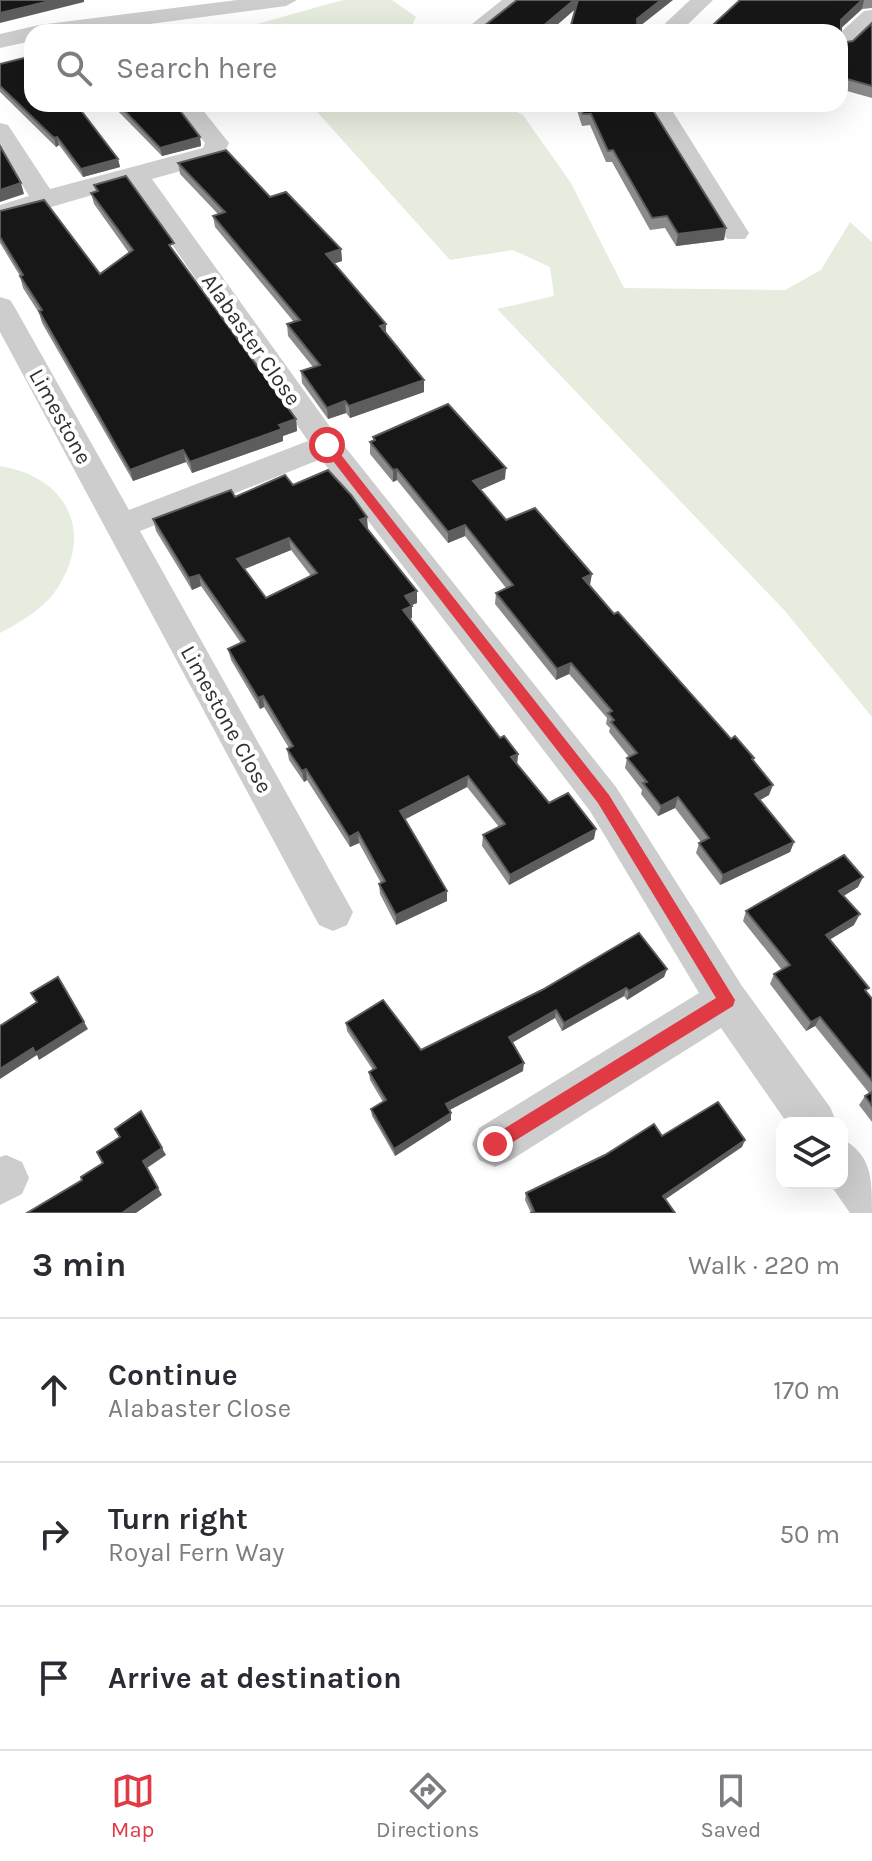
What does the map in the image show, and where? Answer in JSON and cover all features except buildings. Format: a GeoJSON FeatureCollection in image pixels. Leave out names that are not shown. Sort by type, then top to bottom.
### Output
{"type":"FeatureCollection","features":[{"type":"Feature","properties":{"kind":"street"},"geometry":{"type":"LineString","coordinates":[[100,0],[121,24]]}},
{"type":"Feature","properties":{"kind":"street"},"geometry":{"type":"LineString","coordinates":[[147,24],[286,0]]}},
{"type":"Feature","properties":{"kind":"street"},"geometry":{"type":"LineString","coordinates":[[484,24],[515,0]]}},
{"type":"Feature","properties":{"kind":"street"},"geometry":{"type":"LineString","coordinates":[[676,24],[702,0]]}},
{"type":"Feature","properties":{"kind":"street"},"geometry":{"type":"LineString","coordinates":[[848,38],[872,16]]}},
{"type":"Feature","properties":{"kind":"street"},"geometry":{"type":"LineString","coordinates":[[0,41],[24,36]]}},
{"type":"Feature","properties":{"kind":"street"},"geometry":{"type":"LineString","coordinates":[[0,214],[42,197],[138,177],[204,157],[213,152],[217,143],[192,112]]}},
{"type":"Feature","properties":{"kind":"street"},"geometry":{"type":"LineString","coordinates":[[660,112],[736,233]]}},
{"type":"Feature","properties":{"kind":"street"},"geometry":{"type":"LineString","coordinates":[[0,130],[42,197]]}},
{"type":"Feature","properties":{"kind":"street","name":"Alabaster Close"},"geometry":{"type":"LineString","coordinates":[[138,177],[327,445],[603,799],[727,1000],[810,1117]]}},
{"type":"Feature","properties":{"kind":"street","name":"Limestone"},"geometry":{"type":"LineString","coordinates":[[0,306],[121,526]]}},
{"type":"Feature","properties":{"kind":"street"},"geometry":{"type":"LineString","coordinates":[[121,526],[327,445]]}},
{"type":"Feature","properties":{"kind":"street","name":"Limestone Close"},"geometry":{"type":"LineString","coordinates":[[121,526],[333,912]]}},
{"type":"Feature","properties":{"kind":"street"},"geometry":{"type":"LineString","coordinates":[[495,1144],[727,1000]]}},
{"type":"Feature","properties":{"kind":"street"},"geometry":{"type":"LineString","coordinates":[[848,1170],[872,1204]]}},
{"type":"Feature","properties":{"kind":"shaded area"},"geometry":{"type":"Polygon","coordinates":[[[343,0],[392,0],[416,17],[413,24],[256,24],[343,0]]]}},
{"type":"Feature","properties":{"kind":"shaded area"},"geometry":{"type":"Polygon","coordinates":[[[317,112],[516,112],[523,115],[571,183],[624,288],[785,290],[821,270],[850,222],[872,242],[872,717],[785,611],[497,309],[554,296],[550,267],[513,250],[450,260],[317,112]]]}},
{"type":"Feature","properties":{"kind":"shaded area"},"geometry":{"type":"Polygon","coordinates":[[[0,466],[24,472],[43,482],[69,512],[74,530],[67,571],[54,593],[36,610],[0,633],[0,466]]]}},
{"type":"Feature","properties":{"kind":"route"},"geometry":{"type":"LineString","coordinates":[[327,445],[603,799],[727,1000],[495,1144]]}}]}
